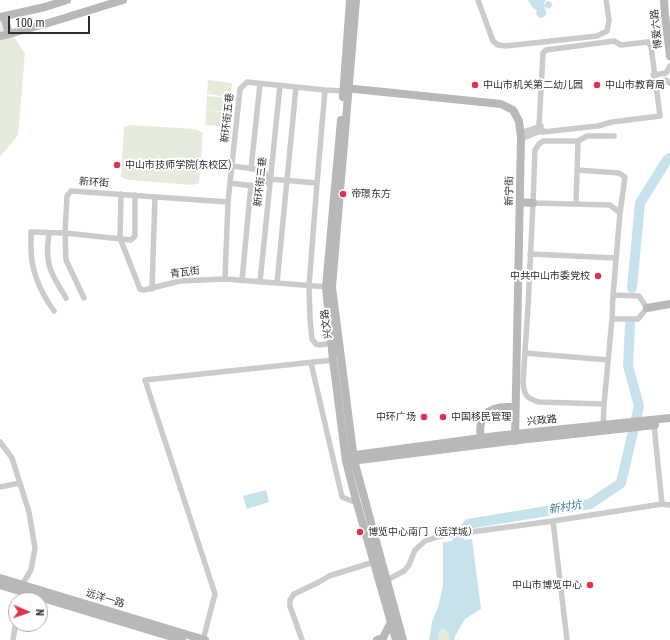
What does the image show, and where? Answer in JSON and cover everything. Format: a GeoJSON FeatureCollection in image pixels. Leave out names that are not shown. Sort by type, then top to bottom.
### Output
{"type":"FeatureCollection","features":[{"type":"Feature","properties":{"kind":"street"},"geometry":{"type":"LineString","coordinates":[[9,34],[2,17],[45,7],[67,0]]}},
{"type":"Feature","properties":{"kind":"street"},"geometry":{"type":"LineString","coordinates":[[0,36],[123,0]]}},
{"type":"Feature","properties":{"kind":"street","name":"兴文路"},"geometry":{"type":"LineString","coordinates":[[346,90],[350,0]]}},
{"type":"Feature","properties":{"kind":"street","name":"兴文路"},"geometry":{"type":"LineString","coordinates":[[356,0],[346,90],[329,287],[331,343],[350,458],[387,580],[403,640]]}},
{"type":"Feature","properties":{"kind":"street"},"geometry":{"type":"LineString","coordinates":[[478,0],[493,41],[498,45],[506,46],[597,36],[607,31],[609,20],[606,0]]}},
{"type":"Feature","properties":{"kind":"street","name":"博爱六路"},"geometry":{"type":"LineString","coordinates":[[664,0],[670,56]]}},
{"type":"Feature","properties":{"kind":"street"},"geometry":{"type":"LineString","coordinates":[[614,41],[621,45],[648,42],[651,46],[655,82],[660,116],[612,122],[598,126],[543,132],[541,128],[544,53],[546,50],[614,41]]}},
{"type":"Feature","properties":{"kind":"street"},"geometry":{"type":"LineString","coordinates":[[654,75],[666,73],[670,66]]}},
{"type":"Feature","properties":{"kind":"street"},"geometry":{"type":"LineString","coordinates":[[655,82],[666,80],[670,83]]}},
{"type":"Feature","properties":{"kind":"street","name":"新环街五巷"},"geometry":{"type":"LineString","coordinates":[[225,279],[228,202],[240,89],[247,82],[325,90],[346,90]]}},
{"type":"Feature","properties":{"kind":"street"},"geometry":{"type":"LineString","coordinates":[[252,169],[260,84]]}},
{"type":"Feature","properties":{"kind":"street","name":"新环街三巷"},"geometry":{"type":"LineString","coordinates":[[260,282],[280,85]]}},
{"type":"Feature","properties":{"kind":"street"},"geometry":{"type":"LineString","coordinates":[[276,283],[296,86]]}},
{"type":"Feature","properties":{"kind":"street"},"geometry":{"type":"LineString","coordinates":[[325,90],[316,183],[309,286],[312,339],[316,344],[320,345],[331,343]]}},
{"type":"Feature","properties":{"kind":"street"},"geometry":{"type":"LineString","coordinates":[[346,90],[500,107],[510,113],[515,122],[517,139],[510,407],[512,438]]}},
{"type":"Feature","properties":{"kind":"street","name":"新宁街"},"geometry":{"type":"LineString","coordinates":[[346,90],[501,104],[513,110],[519,121],[521,136],[520,202],[512,438]]}},
{"type":"Feature","properties":{"kind":"street"},"geometry":{"type":"LineString","coordinates":[[521,136],[541,128]]}},
{"type":"Feature","properties":{"kind":"street"},"geometry":{"type":"LineString","coordinates":[[604,404],[539,402],[530,399],[524,392],[523,382],[535,150],[543,141],[578,141],[587,136],[614,136]]}},
{"type":"Feature","properties":{"kind":"street"},"geometry":{"type":"LineString","coordinates":[[576,204],[578,141]]}},
{"type":"Feature","properties":{"kind":"street"},"geometry":{"type":"LineString","coordinates":[[232,166],[263,170],[270,179]]}},
{"type":"Feature","properties":{"kind":"street"},"geometry":{"type":"LineString","coordinates":[[577,170],[619,172],[625,177],[616,258],[603,428]]}},
{"type":"Feature","properties":{"kind":"street"},"geometry":{"type":"LineString","coordinates":[[230,183],[261,187],[270,179],[316,183]]}},
{"type":"Feature","properties":{"kind":"street"},"geometry":{"type":"LineString","coordinates":[[242,280],[250,185]]}},
{"type":"Feature","properties":{"kind":"street","name":"新环街"},"geometry":{"type":"LineString","coordinates":[[84,298],[66,260],[64,233],[67,196],[71,191],[228,202]]}},
{"type":"Feature","properties":{"kind":"street"},"geometry":{"type":"LineString","coordinates":[[121,194],[120,239],[140,289],[144,290],[152,289],[156,197]]}},
{"type":"Feature","properties":{"kind":"street"},"geometry":{"type":"LineString","coordinates":[[54,311],[40,286],[34,270],[31,250],[32,232],[64,233],[131,240],[135,236],[135,195]]}},
{"type":"Feature","properties":{"kind":"street"},"geometry":{"type":"LineString","coordinates":[[520,202],[610,205],[620,214]]}},
{"type":"Feature","properties":{"kind":"street"},"geometry":{"type":"LineString","coordinates":[[49,233],[47,251],[50,269],[66,298]]}},
{"type":"Feature","properties":{"kind":"street"},"geometry":{"type":"LineString","coordinates":[[530,254],[616,258]]}},
{"type":"Feature","properties":{"kind":"street","name":"青瓦街"},"geometry":{"type":"LineString","coordinates":[[152,289],[180,281],[225,279],[329,287]]}},
{"type":"Feature","properties":{"kind":"street","name":"兴文路"},"geometry":{"type":"LineString","coordinates":[[329,287],[356,500],[396,640]]}},
{"type":"Feature","properties":{"kind":"street"},"geometry":{"type":"LineString","coordinates":[[613,295],[639,296],[647,308]]}},
{"type":"Feature","properties":{"kind":"street"},"geometry":{"type":"LineString","coordinates":[[612,319],[638,320],[647,308],[670,304]]}},
{"type":"Feature","properties":{"kind":"street"},"geometry":{"type":"LineString","coordinates":[[525,353],[608,360]]}},
{"type":"Feature","properties":{"kind":"street"},"geometry":{"type":"LineString","coordinates":[[204,640],[215,594],[145,380],[333,360]]}},
{"type":"Feature","properties":{"kind":"street"},"geometry":{"type":"LineString","coordinates":[[311,363],[342,497],[352,501],[356,500]]}},
{"type":"Feature","properties":{"kind":"street"},"geometry":{"type":"LineString","coordinates":[[481,438],[479,430],[481,420],[486,413],[493,409],[510,407]]}},
{"type":"Feature","properties":{"kind":"street","name":"兴政路"},"geometry":{"type":"LineString","coordinates":[[350,458],[655,422],[670,418]]}},
{"type":"Feature","properties":{"kind":"street"},"geometry":{"type":"LineString","coordinates":[[655,422],[662,504]]}},
{"type":"Feature","properties":{"kind":"street","name":"兴政路"},"geometry":{"type":"LineString","coordinates":[[655,422],[670,423]]}},
{"type":"Feature","properties":{"kind":"street","name":"兴政路"},"geometry":{"type":"LineString","coordinates":[[350,458],[481,438],[512,438]]}},
{"type":"Feature","properties":{"kind":"street"},"geometry":{"type":"LineString","coordinates":[[0,442],[12,458],[28,512],[35,548],[31,570],[21,588],[21,592]]}},
{"type":"Feature","properties":{"kind":"street"},"geometry":{"type":"LineString","coordinates":[[0,487],[20,483]]}},
{"type":"Feature","properties":{"kind":"street"},"geometry":{"type":"LineString","coordinates":[[387,580],[404,571],[409,565],[415,550],[424,541],[470,532],[662,504],[670,505]]}},
{"type":"Feature","properties":{"kind":"street"},"geometry":{"type":"LineString","coordinates":[[553,521],[567,640]]}},
{"type":"Feature","properties":{"kind":"street"},"geometry":{"type":"LineString","coordinates":[[302,640],[290,606],[290,600],[294,594],[329,576],[374,562]]}},
{"type":"Feature","properties":{"kind":"street","name":"远洋一路"},"geometry":{"type":"LineString","coordinates":[[0,578],[21,588],[182,640]]}},
{"type":"Feature","properties":{"kind":"street","name":"远洋一路"},"geometry":{"type":"LineString","coordinates":[[0,585],[21,588],[204,640]]}},
{"type":"Feature","properties":{"kind":"street"},"geometry":{"type":"LineString","coordinates":[[377,640],[383,638],[390,622]]}},
{"type":"Feature","properties":{"kind":"green space"},"geometry":{"type":"Polygon","coordinates":[[[0,14],[25,54],[18,135],[0,157],[0,14]]]}},
{"type":"Feature","properties":{"kind":"green space"},"geometry":{"type":"Polygon","coordinates":[[[208,80],[232,83],[231,97],[207,94],[208,80]]]}},
{"type":"Feature","properties":{"kind":"green space"},"geometry":{"type":"Polygon","coordinates":[[[207,96],[231,98],[230,112],[206,110],[207,96]]]}},
{"type":"Feature","properties":{"kind":"green space"},"geometry":{"type":"Polygon","coordinates":[[[206,110],[230,113],[229,127],[205,125],[206,110]]]}},
{"type":"Feature","properties":{"kind":"green space"},"geometry":{"type":"Polygon","coordinates":[[[130,125],[196,129],[203,133],[199,183],[192,185],[129,180],[121,177],[124,127],[130,125]]]}},
{"type":"Feature","properties":{"kind":"green space"},"geometry":{"type":"Polygon","coordinates":[[[442,628],[448,632],[449,640],[438,640],[438,635],[442,628]]]}},
{"type":"Feature","properties":{"kind":"water"},"geometry":{"type":"Polygon","coordinates":[[[528,0],[546,0],[544,5],[548,1],[551,2],[552,5],[551,8],[546,8],[544,6],[546,14],[544,17],[539,18],[536,14],[537,11],[532,7],[528,0]]]}},
{"type":"Feature","properties":{"kind":"water"},"geometry":{"type":"Polygon","coordinates":[[[266,490],[269,502],[247,509],[243,496],[266,490]]]}},
{"type":"Feature","properties":{"kind":"water"},"geometry":{"type":"Polygon","coordinates":[[[472,539],[481,609],[465,619],[454,640],[449,640],[448,632],[442,628],[438,635],[438,640],[429,640],[432,622],[439,604],[443,585],[443,542],[472,539]]]}},
{"type":"Feature","properties":{"kind":"waterway","name":"新村坑"},"geometry":{"type":"LineString","coordinates":[[632,288],[640,203],[667,160],[670,158]]}},
{"type":"Feature","properties":{"kind":"waterway","name":"新村坑"},"geometry":{"type":"LineString","coordinates":[[458,552],[457,541],[468,524],[590,504],[621,483],[639,406],[628,366],[630,324]]}},
{"type":"Feature","properties":{"kind":"place","name":"中山市机关第二幼儿园"},"geometry":{"type":"Point","coordinates":[475,85]}},
{"type":"Feature","properties":{"kind":"place","name":"中山市教育局"},"geometry":{"type":"Point","coordinates":[597,85]}},
{"type":"Feature","properties":{"kind":"place","name":"中山市技师学院(东校区)"},"geometry":{"type":"Point","coordinates":[117,165]}},
{"type":"Feature","properties":{"kind":"place","name":"帝璟东方"},"geometry":{"type":"Point","coordinates":[343,194]}},
{"type":"Feature","properties":{"kind":"place","name":"中共中山市委党校"},"geometry":{"type":"Point","coordinates":[598,276]}},
{"type":"Feature","properties":{"kind":"place","name":"中环广场"},"geometry":{"type":"Point","coordinates":[424,417]}},
{"type":"Feature","properties":{"kind":"place","name":"中国移民管理"},"geometry":{"type":"Point","coordinates":[443,417]}},
{"type":"Feature","properties":{"kind":"place","name":"博览中心南门（远洋城）"},"geometry":{"type":"Point","coordinates":[360,532]}},
{"type":"Feature","properties":{"kind":"place","name":"中山市博览中心"},"geometry":{"type":"Point","coordinates":[590,585]}}]}
